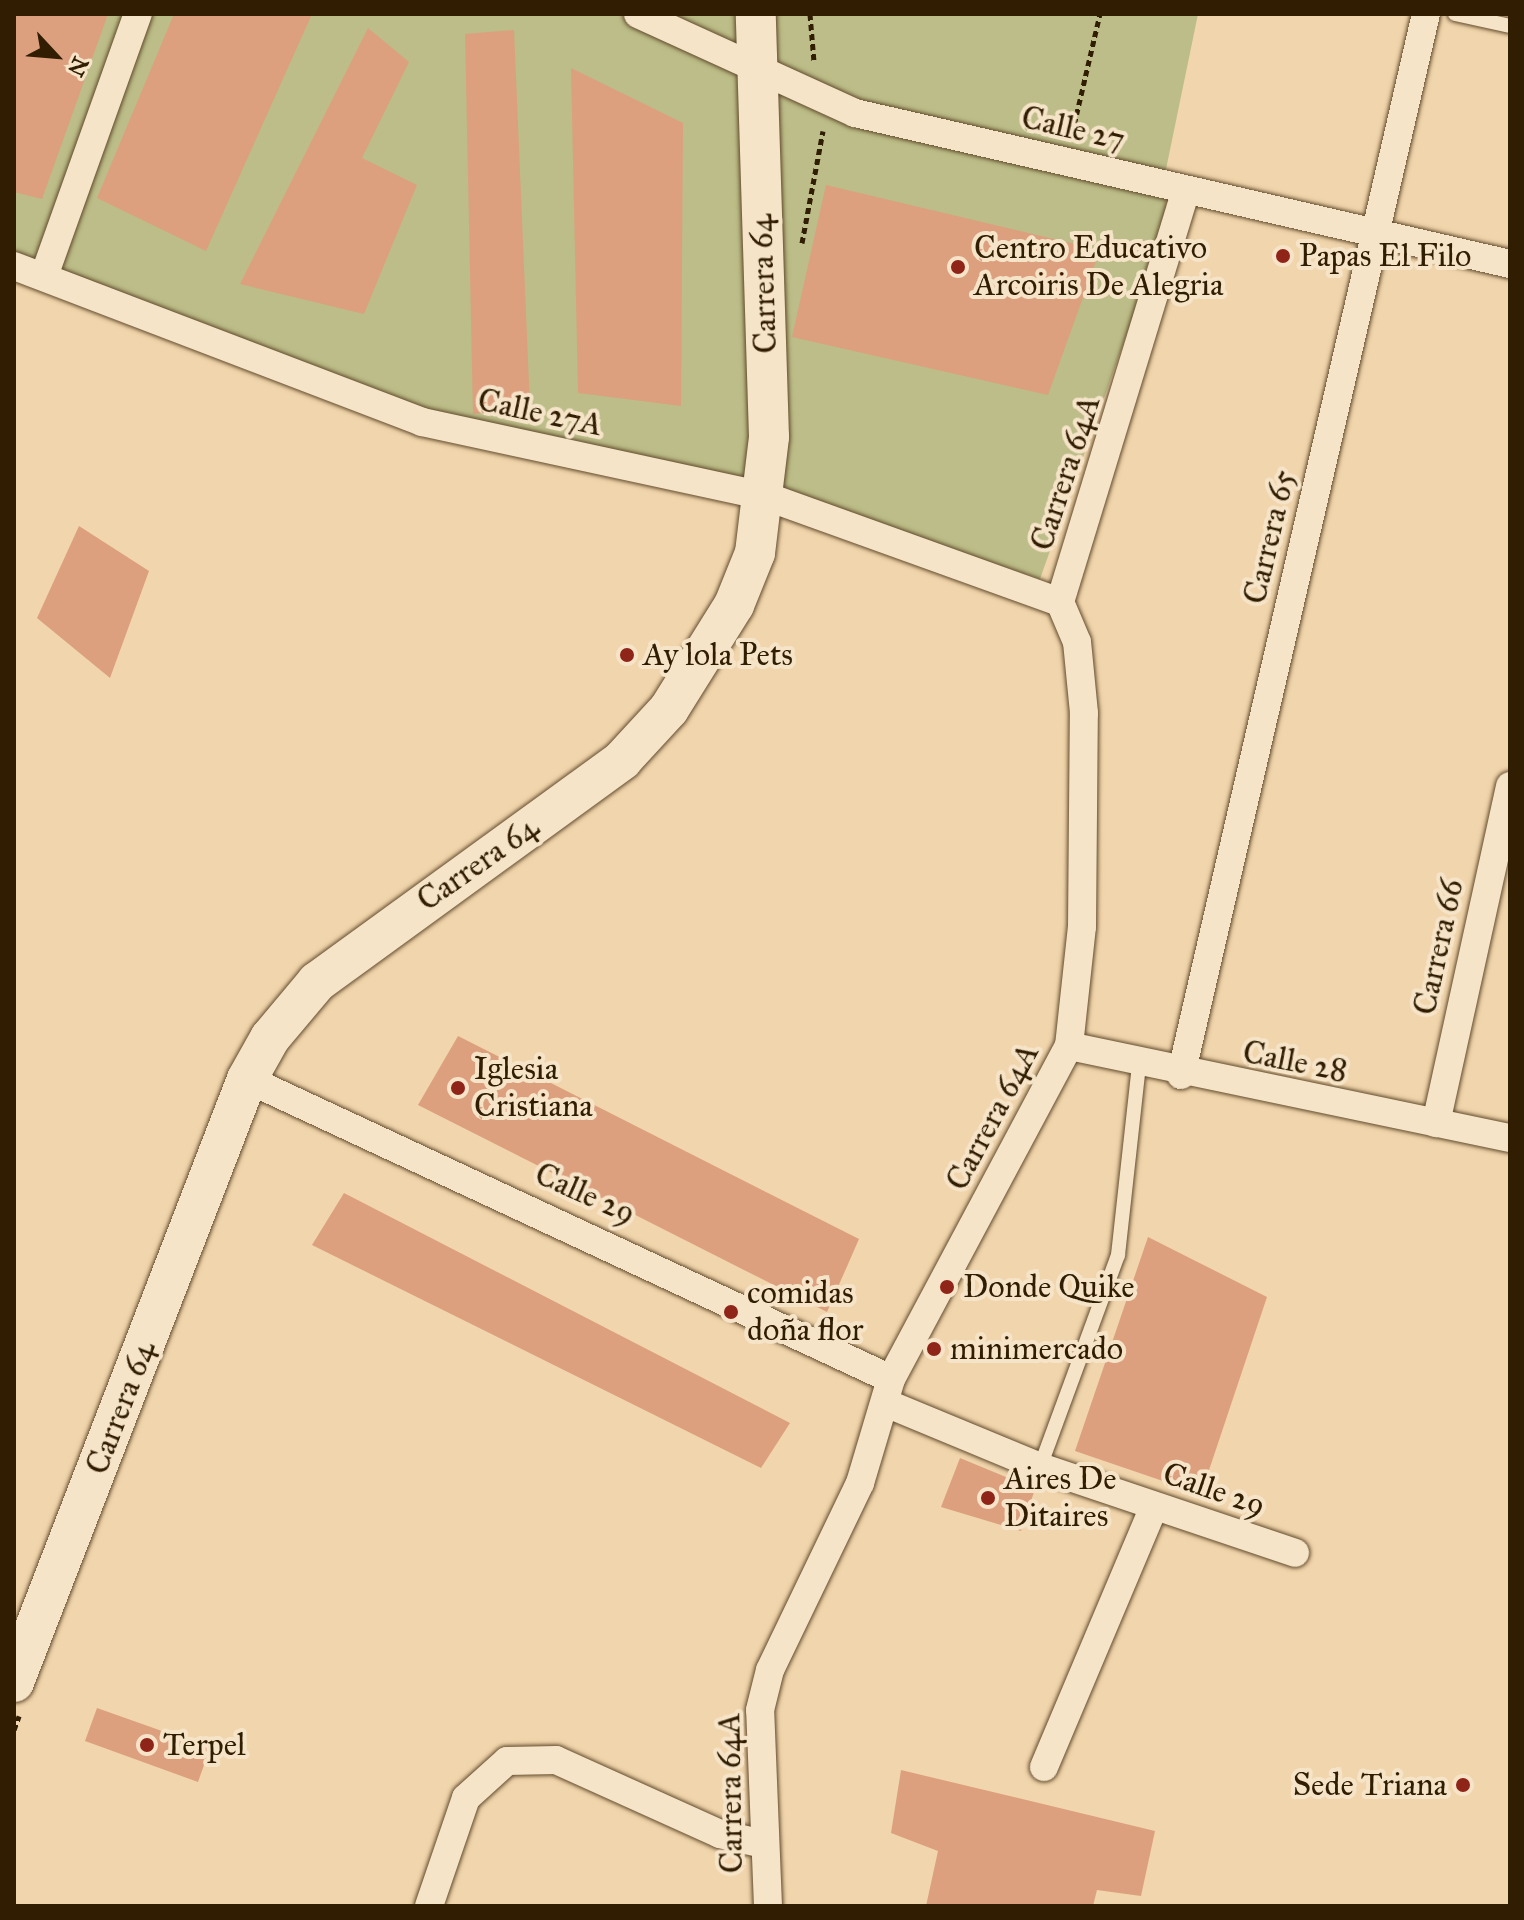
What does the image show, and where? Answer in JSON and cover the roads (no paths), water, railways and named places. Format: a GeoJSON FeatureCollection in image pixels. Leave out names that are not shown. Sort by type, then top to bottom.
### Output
{"type":"FeatureCollection","features":[{"type":"Feature","properties":{"kind":"street"},"geometry":{"type":"LineString","coordinates":[[44,276],[138,14]]}},
{"type":"Feature","properties":{"kind":"street","name":"Calle 27"},"geometry":{"type":"LineString","coordinates":[[638,14],[855,113],[1510,264]]}},
{"type":"Feature","properties":{"kind":"street","name":"Carrera 64"},"geometry":{"type":"LineString","coordinates":[[14,1682],[247,1079],[317,982],[622,760],[669,709],[734,605],[755,553],[765,496],[756,14]]}},
{"type":"Feature","properties":{"kind":"street","name":"Carrera 65"},"geometry":{"type":"LineString","coordinates":[[1181,1075],[1426,14]]}},
{"type":"Feature","properties":{"kind":"street","name":"Carrera 64A"},"geometry":{"type":"LineString","coordinates":[[768,1906],[763,1844],[760,1710],[770,1670],[860,1483],[890,1391],[1069,1046],[1082,927],[1084,713],[1077,642],[1060,602],[1186,191]]}},
{"type":"Feature","properties":{"kind":"street","name":"Calle 27A"},"geometry":{"type":"LineString","coordinates":[[14,266],[317,388],[422,422],[765,496],[1060,602]]}},
{"type":"Feature","properties":{"kind":"street","name":"Carrera 66"},"geometry":{"type":"LineString","coordinates":[[1436,1123],[1510,786]]}},
{"type":"Feature","properties":{"kind":"street","name":"Calle 28"},"geometry":{"type":"LineString","coordinates":[[1069,1046],[1181,1075],[1510,1138]]}},
{"type":"Feature","properties":{"kind":"street","name":"Calle 29"},"geometry":{"type":"LineString","coordinates":[[247,1079],[1040,1467],[1295,1553]]}},
{"type":"Feature","properties":{"kind":"street"},"geometry":{"type":"LineString","coordinates":[[1044,1767],[1154,1506]]}},
{"type":"Feature","properties":{"kind":"street"},"geometry":{"type":"LineString","coordinates":[[429,1906],[466,1798],[507,1761],[556,1760],[720,1834],[763,1844]]}},
{"type":"Feature","properties":{"kind":"lane"},"geometry":{"type":"LineString","coordinates":[[1455,14],[1510,26]]}},
{"type":"Feature","properties":{"kind":"lane"},"geometry":{"type":"LineString","coordinates":[[1040,1467],[1118,1255],[1139,1065]]}},
{"type":"Feature","properties":{"kind":"place","name":"Papas El Filo"},"geometry":{"type":"Point","coordinates":[1283,256]}},
{"type":"Feature","properties":{"kind":"place","name":"Centro Educativo Arcoiris De Alegria"},"geometry":{"type":"Point","coordinates":[958,267]}},
{"type":"Feature","properties":{"kind":"place","name":"Ay lola Pets"},"geometry":{"type":"Point","coordinates":[627,655]}},
{"type":"Feature","properties":{"kind":"place","name":"Iglesia Cristiana"},"geometry":{"type":"Point","coordinates":[458,1088]}},
{"type":"Feature","properties":{"kind":"place","name":"Donde Quike"},"geometry":{"type":"Point","coordinates":[947,1287]}},
{"type":"Feature","properties":{"kind":"place","name":"comidas doña flor"},"geometry":{"type":"Point","coordinates":[731,1312]}},
{"type":"Feature","properties":{"kind":"place","name":"minimercado"},"geometry":{"type":"Point","coordinates":[934,1349]}},
{"type":"Feature","properties":{"kind":"place","name":"Aires De Ditaires"},"geometry":{"type":"Point","coordinates":[988,1498]}},
{"type":"Feature","properties":{"kind":"place","name":"Terpel"},"geometry":{"type":"Point","coordinates":[147,1745]}},
{"type":"Feature","properties":{"kind":"place","name":"Sede Triana"},"geometry":{"type":"Point","coordinates":[1463,1785]}}]}
